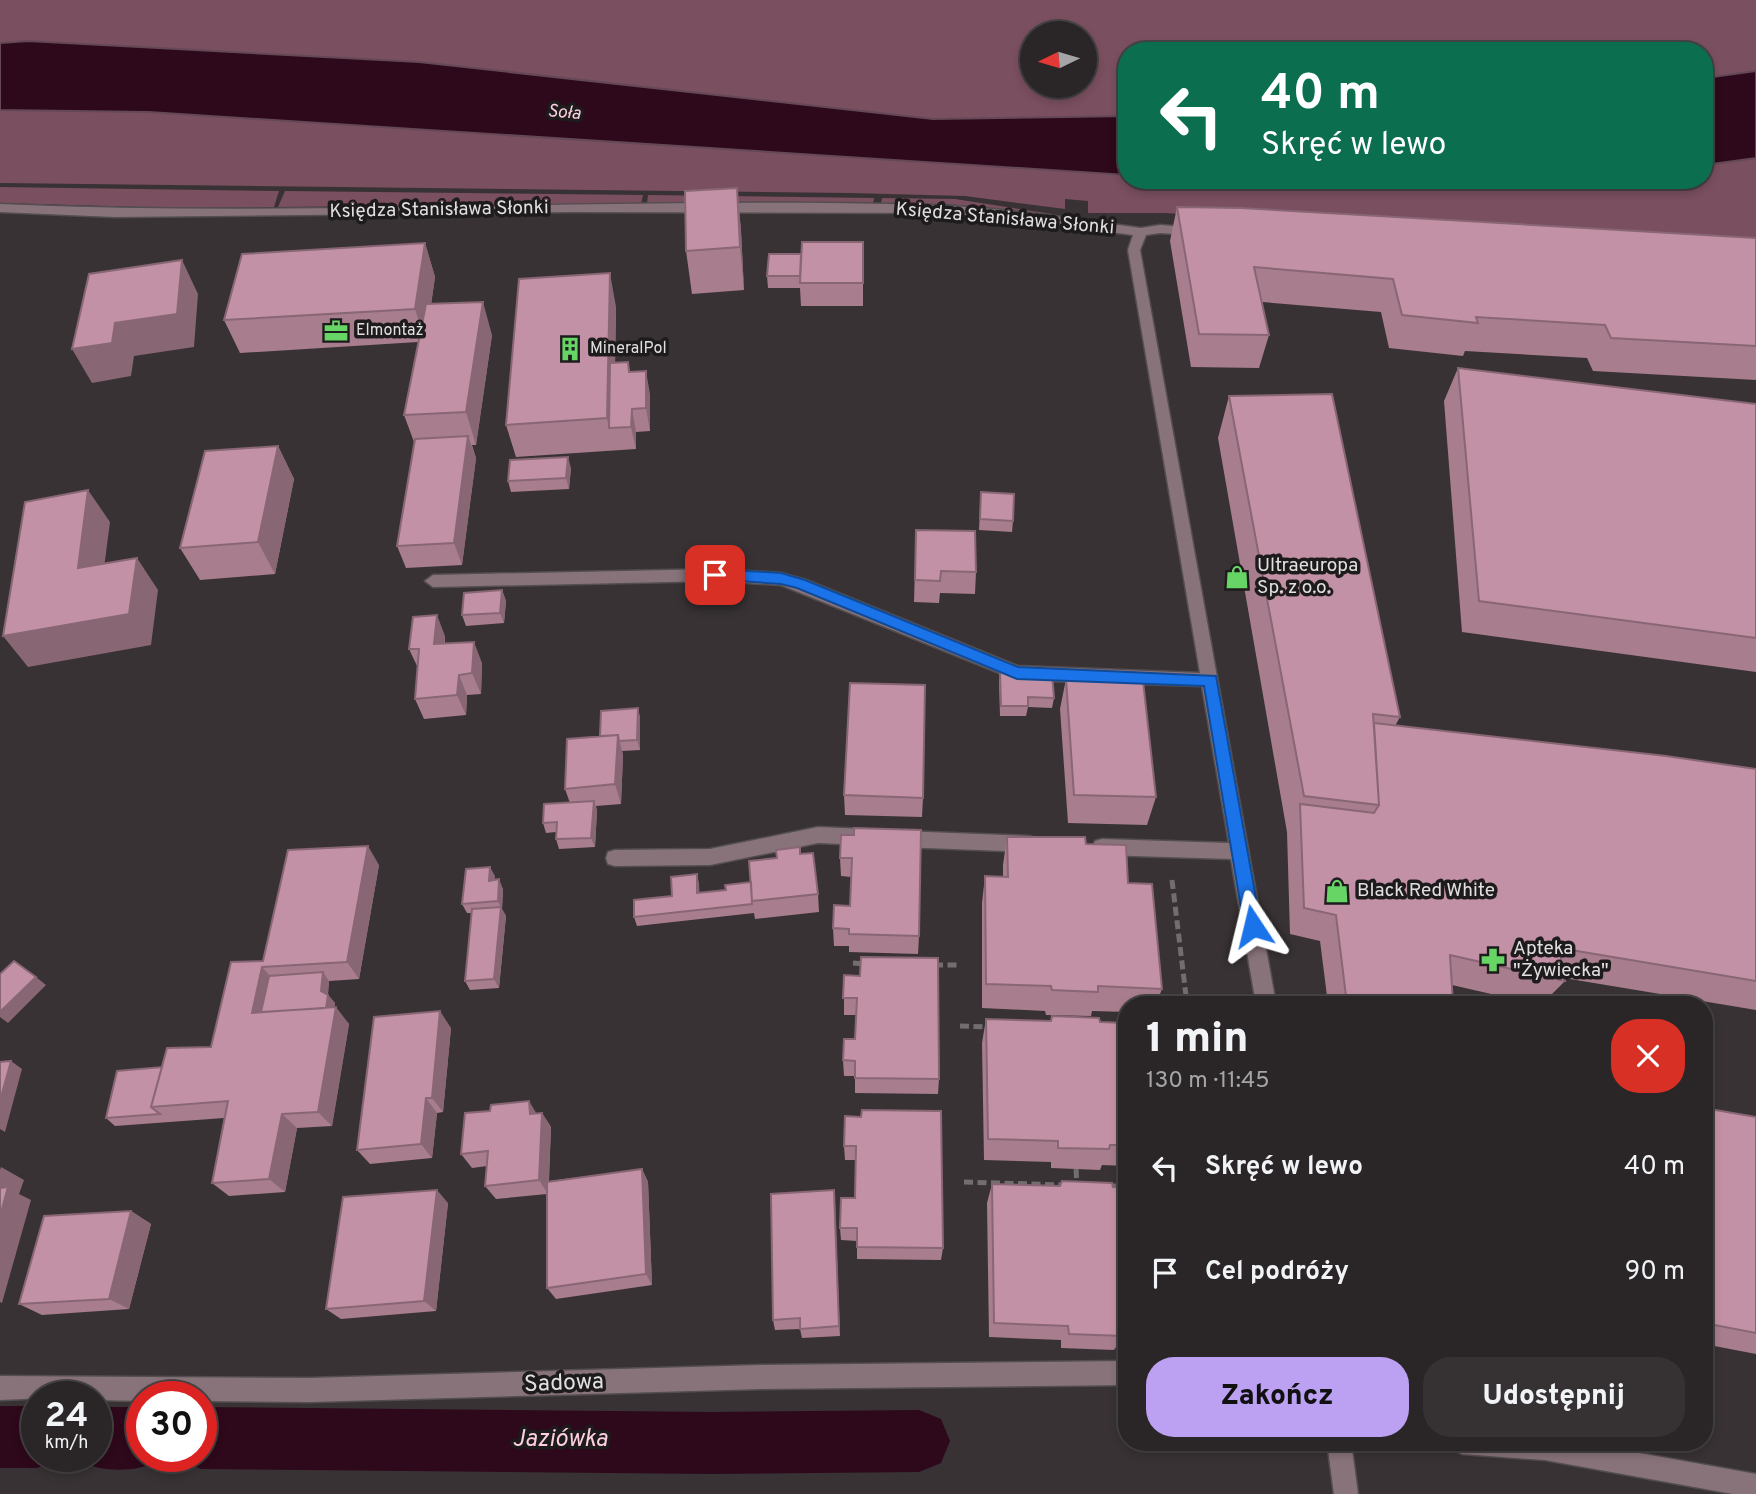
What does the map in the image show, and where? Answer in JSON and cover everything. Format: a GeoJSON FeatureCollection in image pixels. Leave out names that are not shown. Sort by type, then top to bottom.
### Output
{"type":"FeatureCollection","features":[{"type":"Feature","properties":{"kind":"street","name":"Księdza Stanisława Słonki"},"geometry":{"type":"LineString","coordinates":[[0,208],[115,213],[569,208],[931,209],[1016,216],[1141,232],[1134,250],[1265,996]]}},
{"type":"Feature","properties":{"kind":"street"},"geometry":{"type":"LineString","coordinates":[[1141,232],[1160,229],[1213,233]]}},
{"type":"Feature","properties":{"kind":"street"},"geometry":{"type":"LineString","coordinates":[[433,581],[715,575],[781,579],[800,584],[1017,673],[1210,680]]}},
{"type":"Feature","properties":{"kind":"street"},"geometry":{"type":"LineString","coordinates":[[615,858],[710,857],[818,835],[1054,845]]}},
{"type":"Feature","properties":{"kind":"street"},"geometry":{"type":"LineString","coordinates":[[1087,846],[1240,851]]}},
{"type":"Feature","properties":{"kind":"street","name":"Sadowa"},"geometry":{"type":"LineString","coordinates":[[0,1388],[310,1390],[775,1377],[1118,1373]]}},
{"type":"Feature","properties":{"kind":"street"},"geometry":{"type":"LineString","coordinates":[[1340,1451],[1346,1494]]}},
{"type":"Feature","properties":{"kind":"street"},"geometry":{"type":"LineString","coordinates":[[1562,1451],[1756,1486]]}},
{"type":"Feature","properties":{"kind":"path"},"geometry":{"type":"LineString","coordinates":[[1171,870],[1186,996]]}},
{"type":"Feature","properties":{"kind":"path"},"geometry":{"type":"LineString","coordinates":[[853,964],[879,964]]}},
{"type":"Feature","properties":{"kind":"path"},"geometry":{"type":"LineString","coordinates":[[932,965],[958,965]]}},
{"type":"Feature","properties":{"kind":"path"},"geometry":{"type":"LineString","coordinates":[[960,1026],[1000,1027]]}},
{"type":"Feature","properties":{"kind":"path"},"geometry":{"type":"LineString","coordinates":[[1076,1169],[1078,1193]]}},
{"type":"Feature","properties":{"kind":"path"},"geometry":{"type":"LineString","coordinates":[[964,1182],[1090,1185]]}},
{"type":"Feature","properties":{"kind":"path"},"geometry":{"type":"LineString","coordinates":[[1102,1186],[1118,1186]]}},
{"type":"Feature","properties":{"kind":"shaded area"},"geometry":{"type":"Polygon","coordinates":[[[0,0],[1756,0],[1756,71],[1713,77],[1713,42],[1118,42],[1118,116],[933,119],[419,62],[28,41],[0,43],[0,0]]]}},
{"type":"Feature","properties":{"kind":"shaded area"},"geometry":{"type":"Polygon","coordinates":[[[0,110],[149,112],[1118,174],[1118,189],[1713,189],[1713,164],[1756,158],[1756,246],[1164,213],[1088,213],[1088,201],[1065,199],[1065,209],[965,196],[849,193],[0,183],[0,110]]]}},
{"type":"Feature","properties":{"kind":"shaded area"},"geometry":{"type":"Polygon","coordinates":[[[0,187],[279,191],[274,207],[176,208],[0,203],[0,187]]]}},
{"type":"Feature","properties":{"kind":"shaded area"},"geometry":{"type":"Polygon","coordinates":[[[285,191],[643,195],[641,204],[278,207],[285,191]]]}},
{"type":"Feature","properties":{"kind":"shaded area"},"geometry":{"type":"Polygon","coordinates":[[[648,195],[874,198],[873,204],[647,203],[648,195]]]}},
{"type":"Feature","properties":{"kind":"shaded area"},"geometry":{"type":"Polygon","coordinates":[[[882,198],[955,199],[1059,215],[946,204],[881,204],[882,198]]]}},
{"type":"Feature","properties":{"kind":"water","name":"Soła"},"geometry":{"type":"Polygon","coordinates":[[[28,41],[419,62],[933,119],[1118,116],[1118,174],[149,112],[0,110],[0,43],[28,41]]]}},
{"type":"Feature","properties":{"kind":"water"},"geometry":{"type":"Polygon","coordinates":[[[1756,71],[1756,158],[1713,164],[1713,77],[1756,71]]]}},
{"type":"Feature","properties":{"kind":"building"},"geometry":{"type":"Polygon","coordinates":[[[737,188],[740,247],[686,251],[685,191],[737,188]]]}},
{"type":"Feature","properties":{"kind":"building"},"geometry":{"type":"Polygon","coordinates":[[[1177,207],[1241,208],[1756,238],[1756,346],[1611,338],[1605,325],[1476,317],[1478,323],[1402,315],[1393,279],[1254,267],[1269,335],[1199,334],[1177,207]]]}},
{"type":"Feature","properties":{"kind":"building"},"geometry":{"type":"Polygon","coordinates":[[[802,242],[863,242],[863,283],[800,283],[802,242]]]}},
{"type":"Feature","properties":{"kind":"building"},"geometry":{"type":"Polygon","coordinates":[[[425,243],[415,309],[224,320],[242,254],[425,243]]]}},
{"type":"Feature","properties":{"kind":"building"},"geometry":{"type":"Polygon","coordinates":[[[769,254],[801,254],[800,276],[767,276],[769,254]]]}},
{"type":"Feature","properties":{"kind":"building"},"geometry":{"type":"Polygon","coordinates":[[[182,260],[177,314],[115,323],[112,343],[72,349],[89,274],[182,260]]]}},
{"type":"Feature","properties":{"kind":"building","name":"MineralPol"},"geometry":{"type":"Polygon","coordinates":[[[610,273],[607,418],[506,425],[519,279],[610,273]]]}},
{"type":"Feature","properties":{"kind":"building"},"geometry":{"type":"Polygon","coordinates":[[[483,302],[466,412],[404,415],[426,304],[483,302]]]}},
{"type":"Feature","properties":{"kind":"building"},"geometry":{"type":"Polygon","coordinates":[[[628,362],[629,372],[646,371],[646,408],[632,409],[631,427],[609,428],[610,363],[628,362]]]}},
{"type":"Feature","properties":{"kind":"building"},"geometry":{"type":"Polygon","coordinates":[[[1458,368],[1756,404],[1756,638],[1479,601],[1458,368]]]}},
{"type":"Feature","properties":{"kind":"building"},"geometry":{"type":"Polygon","coordinates":[[[1332,394],[1400,717],[1373,714],[1379,805],[1304,796],[1229,396],[1332,394]]]}},
{"type":"Feature","properties":{"kind":"building"},"geometry":{"type":"Polygon","coordinates":[[[468,436],[454,543],[397,546],[415,439],[468,436]]]}},
{"type":"Feature","properties":{"kind":"building"},"geometry":{"type":"Polygon","coordinates":[[[278,446],[258,542],[180,548],[205,451],[278,446]]]}},
{"type":"Feature","properties":{"kind":"building"},"geometry":{"type":"Polygon","coordinates":[[[568,457],[566,478],[508,481],[510,460],[568,457]]]}},
{"type":"Feature","properties":{"kind":"building"},"geometry":{"type":"Polygon","coordinates":[[[88,490],[78,568],[137,558],[129,614],[3,636],[25,502],[88,490]]]}},
{"type":"Feature","properties":{"kind":"building"},"geometry":{"type":"Polygon","coordinates":[[[981,492],[1014,494],[1013,521],[980,519],[981,492]]]}},
{"type":"Feature","properties":{"kind":"building"},"geometry":{"type":"Polygon","coordinates":[[[916,530],[975,531],[976,572],[941,571],[940,581],[915,580],[916,530]]]}},
{"type":"Feature","properties":{"kind":"building"},"geometry":{"type":"Polygon","coordinates":[[[502,590],[500,613],[462,615],[464,593],[502,590]]]}},
{"type":"Feature","properties":{"kind":"building"},"geometry":{"type":"Polygon","coordinates":[[[437,615],[434,644],[474,642],[472,673],[459,675],[457,695],[415,699],[419,649],[409,649],[413,617],[437,615]]]}},
{"type":"Feature","properties":{"kind":"building"},"geometry":{"type":"Polygon","coordinates":[[[1000,671],[1052,673],[1054,698],[1028,697],[1028,706],[1001,706],[1000,671]]]}},
{"type":"Feature","properties":{"kind":"building"},"geometry":{"type":"Polygon","coordinates":[[[1066,679],[1143,681],[1156,797],[1074,795],[1066,679]]]}},
{"type":"Feature","properties":{"kind":"building"},"geometry":{"type":"Polygon","coordinates":[[[850,683],[925,685],[923,798],[844,795],[850,683]]]}},
{"type":"Feature","properties":{"kind":"building"},"geometry":{"type":"Polygon","coordinates":[[[638,708],[637,740],[619,741],[618,735],[600,736],[601,711],[638,708]]]}},
{"type":"Feature","properties":{"kind":"building"},"geometry":{"type":"Polygon","coordinates":[[[1374,723],[1666,756],[1756,769],[1756,981],[1559,948],[1565,981],[1450,955],[1453,996],[1346,996],[1336,915],[1304,908],[1300,804],[1374,813],[1379,805],[1374,723]]]}},
{"type":"Feature","properties":{"kind":"building"},"geometry":{"type":"Polygon","coordinates":[[[618,735],[615,784],[565,789],[567,739],[618,735]]]}},
{"type":"Feature","properties":{"kind":"building"},"geometry":{"type":"Polygon","coordinates":[[[594,801],[591,838],[556,839],[557,822],[543,823],[544,804],[594,801]]]}},
{"type":"Feature","properties":{"kind":"building"},"geometry":{"type":"Polygon","coordinates":[[[854,828],[921,830],[919,936],[849,934],[849,929],[833,928],[834,905],[850,906],[852,858],[840,858],[841,835],[854,835],[854,828]]]}},
{"type":"Feature","properties":{"kind":"building"},"geometry":{"type":"Polygon","coordinates":[[[1007,837],[1085,837],[1086,844],[1126,845],[1128,883],[1152,884],[1162,989],[1098,986],[1098,992],[1052,990],[1051,986],[986,984],[985,876],[1008,877],[1007,837]]]}},
{"type":"Feature","properties":{"kind":"building"},"geometry":{"type":"Polygon","coordinates":[[[368,846],[347,962],[262,967],[252,1013],[336,1007],[318,1112],[282,1114],[269,1179],[212,1183],[228,1101],[151,1107],[167,1048],[211,1047],[231,962],[263,961],[288,850],[368,846]]]}},
{"type":"Feature","properties":{"kind":"building"},"geometry":{"type":"Polygon","coordinates":[[[800,847],[800,854],[813,853],[818,894],[752,901],[749,861],[777,858],[776,850],[800,847]]]}},
{"type":"Feature","properties":{"kind":"building"},"geometry":{"type":"Polygon","coordinates":[[[490,867],[489,881],[499,879],[498,901],[462,904],[466,869],[490,867]]]}},
{"type":"Feature","properties":{"kind":"building"},"geometry":{"type":"Polygon","coordinates":[[[697,874],[697,893],[726,890],[725,885],[751,882],[752,904],[634,917],[634,900],[672,896],[671,877],[697,874]]]}},
{"type":"Feature","properties":{"kind":"building"},"geometry":{"type":"Polygon","coordinates":[[[501,907],[494,979],[465,981],[472,909],[501,907]]]}},
{"type":"Feature","properties":{"kind":"building"},"geometry":{"type":"Polygon","coordinates":[[[861,957],[938,958],[939,1079],[855,1078],[855,1061],[843,1060],[844,1039],[855,1039],[857,998],[843,998],[844,975],[860,976],[861,957]]]}},
{"type":"Feature","properties":{"kind":"building"},"geometry":{"type":"Polygon","coordinates":[[[14,961],[36,977],[0,1012],[0,974],[14,961]]]}},
{"type":"Feature","properties":{"kind":"building"},"geometry":{"type":"Polygon","coordinates":[[[323,972],[321,991],[328,995],[326,1008],[261,1012],[269,976],[323,972]]]}},
{"type":"Feature","properties":{"kind":"building"},"geometry":{"type":"Polygon","coordinates":[[[440,1011],[432,1098],[426,1098],[421,1144],[357,1150],[374,1017],[440,1011]]]}},
{"type":"Feature","properties":{"kind":"building"},"geometry":{"type":"Polygon","coordinates":[[[1052,1016],[1099,1018],[1100,1022],[1118,1023],[1118,1145],[1110,1145],[1109,1149],[1058,1148],[1058,1141],[988,1139],[986,1019],[1051,1021],[1052,1016]]]}},
{"type":"Feature","properties":{"kind":"building"},"geometry":{"type":"Polygon","coordinates":[[[11,1061],[0,1101],[0,1062],[11,1061]]]}},
{"type":"Feature","properties":{"kind":"building"},"geometry":{"type":"Polygon","coordinates":[[[162,1067],[151,1107],[160,1114],[106,1118],[117,1071],[162,1067]]]}},
{"type":"Feature","properties":{"kind":"building"},"geometry":{"type":"Polygon","coordinates":[[[529,1101],[530,1114],[542,1113],[539,1180],[485,1186],[488,1151],[461,1154],[465,1113],[490,1111],[491,1105],[529,1101]]]}},
{"type":"Feature","properties":{"kind":"building"},"geometry":{"type":"Polygon","coordinates":[[[862,1110],[941,1111],[943,1248],[857,1247],[857,1228],[840,1228],[841,1198],[855,1198],[856,1146],[844,1146],[845,1116],[861,1117],[862,1110]]]}},
{"type":"Feature","properties":{"kind":"building"},"geometry":{"type":"Polygon","coordinates":[[[1713,1110],[1756,1117],[1756,1333],[1713,1325],[1713,1110]]]}},
{"type":"Feature","properties":{"kind":"building"},"geometry":{"type":"Polygon","coordinates":[[[642,1169],[646,1274],[547,1288],[547,1182],[642,1169]]]}},
{"type":"Feature","properties":{"kind":"building"},"geometry":{"type":"Polygon","coordinates":[[[1062,1181],[1112,1183],[1113,1187],[1118,1187],[1118,1336],[1069,1334],[1068,1326],[994,1323],[992,1184],[1060,1186],[1062,1181]]]}},
{"type":"Feature","properties":{"kind":"building"},"geometry":{"type":"Polygon","coordinates":[[[8,1187],[0,1216],[0,1188],[8,1187]]]}},
{"type":"Feature","properties":{"kind":"building"},"geometry":{"type":"Polygon","coordinates":[[[437,1190],[424,1301],[326,1309],[343,1197],[437,1190]]]}},
{"type":"Feature","properties":{"kind":"building"},"geometry":{"type":"Polygon","coordinates":[[[834,1190],[839,1326],[800,1329],[800,1318],[773,1320],[771,1194],[834,1190]]]}},
{"type":"Feature","properties":{"kind":"building"},"geometry":{"type":"Polygon","coordinates":[[[131,1211],[109,1299],[19,1304],[44,1216],[131,1211]]]}},
{"type":"Feature","properties":{"kind":"waterway","name":"Jaziówka"},"geometry":{"type":"LineString","coordinates":[[0,1437],[21,1437]]}},
{"type":"Feature","properties":{"kind":"waterway","name":"Jaziówka"},"geometry":{"type":"LineString","coordinates":[[112,1438],[126,1438]]}},
{"type":"Feature","properties":{"kind":"waterway","name":"Jaziówka"},"geometry":{"type":"LineString","coordinates":[[217,1438],[711,1443],[919,1441]]}},
{"type":"Feature","properties":{"kind":"place","name":"Elmontaż"},"geometry":{"type":"Point","coordinates":[336,331]}},
{"type":"Feature","properties":{"kind":"place","name":"MineralPol"},"geometry":{"type":"Point","coordinates":[570,349]}},
{"type":"Feature","properties":{"kind":"place","name":"Ultraeuropa Sp. z o.o."},"geometry":{"type":"Point","coordinates":[1237,577]}},
{"type":"Feature","properties":{"kind":"place","name":"Black Red White"},"geometry":{"type":"Point","coordinates":[1337,891]}},
{"type":"Feature","properties":{"kind":"place","name":"Apteka \"Żywiecka\""},"geometry":{"type":"Point","coordinates":[1493,960]}},
{"type":"Feature","properties":{"kind":"route"},"geometry":{"type":"LineString","coordinates":[[715,575],[781,579],[800,584],[1017,673],[1210,680],[1253,926]]}}]}
